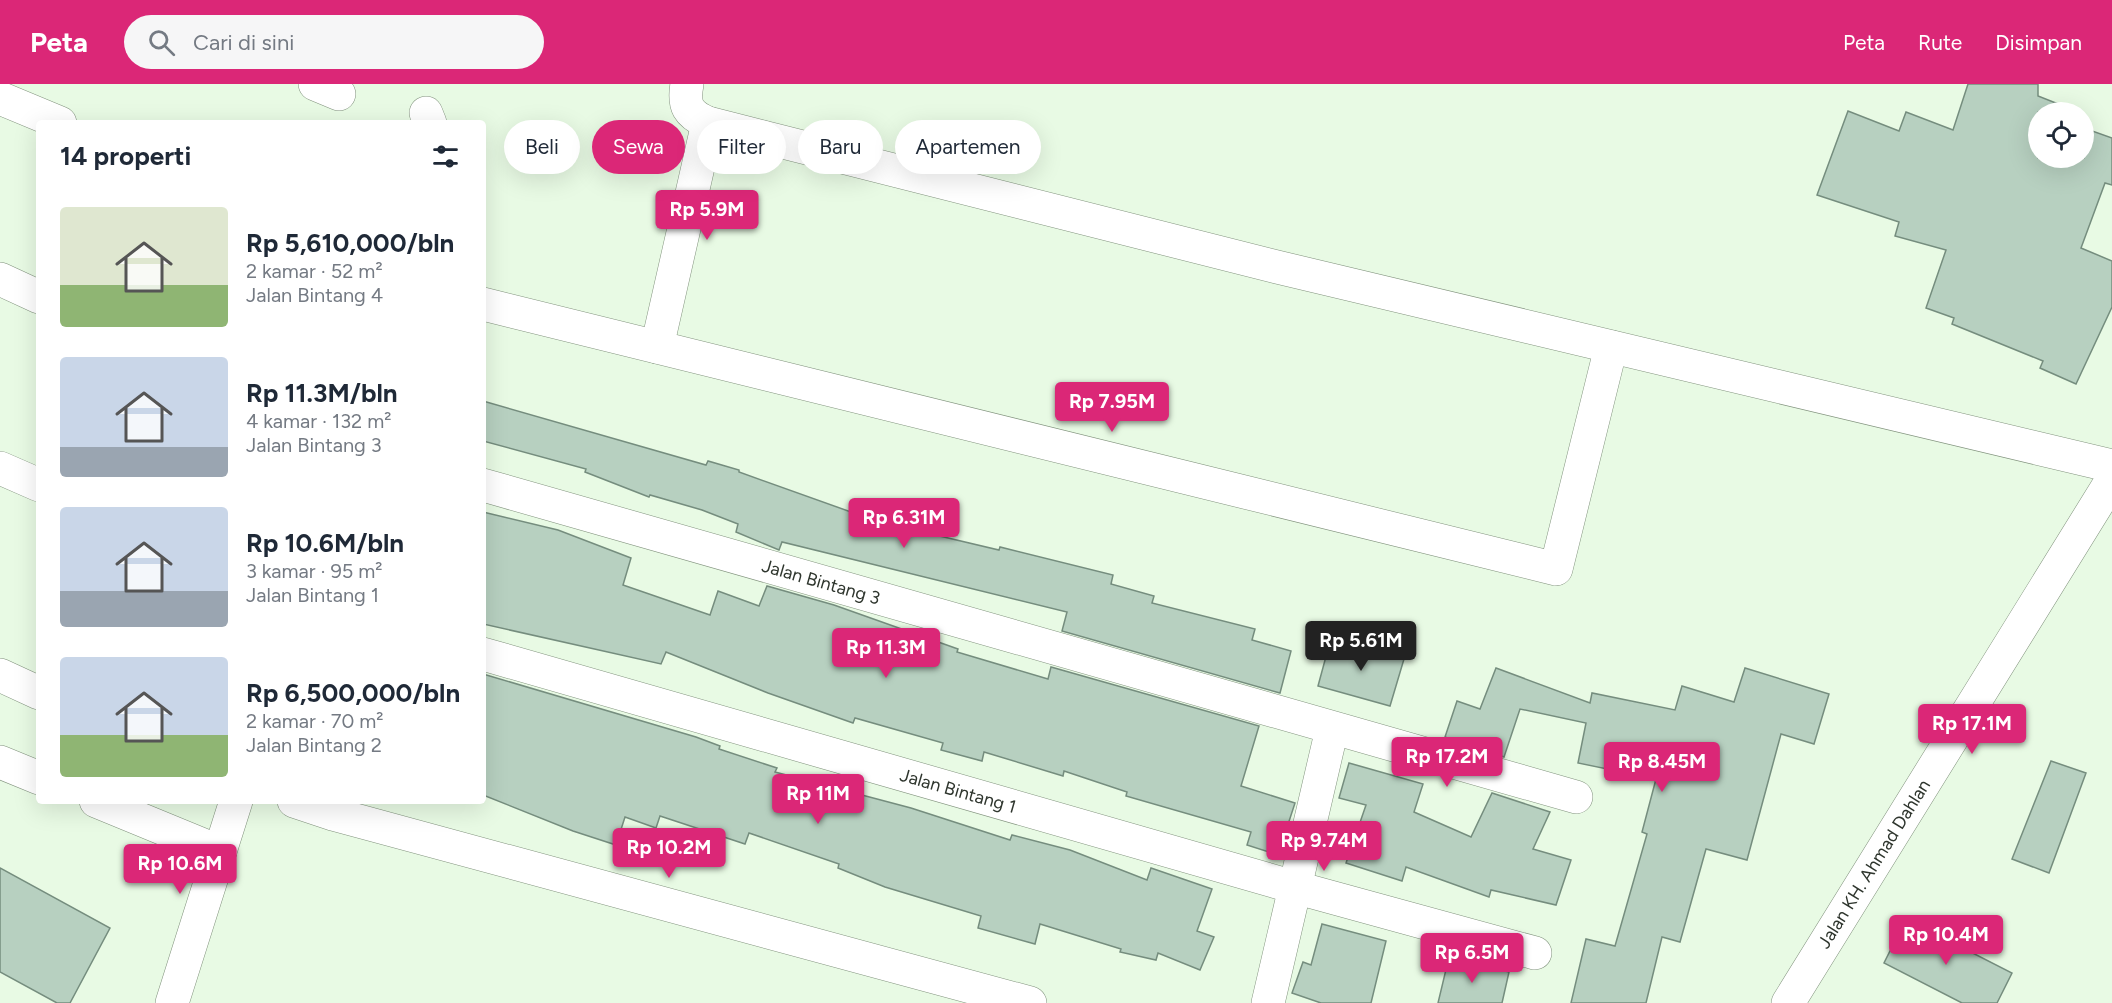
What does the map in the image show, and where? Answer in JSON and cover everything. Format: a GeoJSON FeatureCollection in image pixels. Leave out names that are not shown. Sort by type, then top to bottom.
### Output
{"type":"FeatureCollection","features":[{"type":"Feature","properties":{"kind":"street"},"geometry":{"type":"LineString","coordinates":[[687,84],[684,101],[687,109],[693,116],[702,120]]}},
{"type":"Feature","properties":{"kind":"street"},"geometry":{"type":"LineString","coordinates":[[0,98],[53,120]]}},
{"type":"Feature","properties":{"kind":"street"},"geometry":{"type":"LineString","coordinates":[[786,143],[1277,267],[2112,466]]}},
{"type":"Feature","properties":{"kind":"street"},"geometry":{"type":"LineString","coordinates":[[657,347],[697,171]]}},
{"type":"Feature","properties":{"kind":"street"},"geometry":{"type":"LineString","coordinates":[[0,279],[36,296]]}},
{"type":"Feature","properties":{"kind":"street"},"geometry":{"type":"LineString","coordinates":[[486,305],[1556,569],[1611,347]]}},
{"type":"Feature","properties":{"kind":"street"},"geometry":{"type":"LineString","coordinates":[[0,468],[36,484]]}},
{"type":"Feature","properties":{"kind":"street","name":"Jalan KH. Ahmad Dahlan"},"geometry":{"type":"LineString","coordinates":[[1788,1003],[2112,480]]}},
{"type":"Feature","properties":{"kind":"street","name":"Jalan Bintang 3"},"geometry":{"type":"LineString","coordinates":[[486,486],[1576,797]]}},
{"type":"Feature","properties":{"kind":"street","name":"Jalan Bintang 1"},"geometry":{"type":"LineString","coordinates":[[486,655],[1294,887],[1535,953]]}},
{"type":"Feature","properties":{"kind":"street"},"geometry":{"type":"LineString","coordinates":[[0,675],[36,692]]}},
{"type":"Feature","properties":{"kind":"street"},"geometry":{"type":"LineString","coordinates":[[1268,1003],[1332,729]]}},
{"type":"Feature","properties":{"kind":"street"},"geometry":{"type":"LineString","coordinates":[[0,762],[36,777]]}},
{"type":"Feature","properties":{"kind":"street"},"geometry":{"type":"LineString","coordinates":[[103,804],[220,852]]}},
{"type":"Feature","properties":{"kind":"street"},"geometry":{"type":"LineString","coordinates":[[172,1003],[235,804]]}},
{"type":"Feature","properties":{"kind":"street"},"geometry":{"type":"LineString","coordinates":[[311,804],[334,808],[1030,1003]]}},
{"type":"Feature","properties":{"kind":"building"},"geometry":{"type":"Polygon","coordinates":[[[1968,84],[2038,84],[2038,96],[2053,102],[2028,102],[2028,168],[2094,168],[2094,132],[2112,138],[2112,185],[2105,183],[2081,248],[2112,261],[2112,307],[2076,384],[2040,368],[2043,361],[1952,324],[1954,318],[1926,308],[1946,250],[1895,236],[1899,222],[1817,195],[1848,111],[1899,131],[1906,112],[1953,130],[1968,84]]]}},
{"type":"Feature","properties":{"kind":"building"},"geometry":{"type":"Polygon","coordinates":[[[486,402],[706,465],[708,461],[739,470],[739,472],[865,517],[868,506],[913,521],[910,529],[999,550],[1000,547],[1113,575],[1111,584],[1154,596],[1152,603],[1255,629],[1252,640],[1291,651],[1280,693],[1062,631],[1067,612],[782,542],[779,550],[736,532],[738,524],[702,510],[650,495],[649,497],[585,472],[586,469],[486,442],[486,402]]]}},
{"type":"Feature","properties":{"kind":"building"},"geometry":{"type":"Polygon","coordinates":[[[486,513],[558,530],[631,558],[623,585],[710,615],[718,591],[759,606],[767,586],[834,605],[958,649],[957,652],[1048,679],[1051,667],[1259,726],[1241,786],[1295,803],[1278,855],[1247,845],[1251,832],[1126,796],[1127,792],[1064,771],[1063,776],[984,752],[982,761],[941,750],[943,743],[855,718],[853,723],[768,693],[666,652],[661,664],[486,625],[486,513]]]}},
{"type":"Feature","properties":{"kind":"building"},"geometry":{"type":"Polygon","coordinates":[[[1331,638],[1404,659],[1390,706],[1318,686],[1331,638]]]}},
{"type":"Feature","properties":{"kind":"building"},"geometry":{"type":"Polygon","coordinates":[[[1496,668],[1590,703],[1592,693],[1675,710],[1682,686],[1734,702],[1745,668],[1829,694],[1814,744],[1781,734],[1747,860],[1706,849],[1680,942],[1662,937],[1646,1003],[1571,1003],[1586,939],[1615,946],[1647,834],[1642,832],[1656,779],[1578,763],[1586,723],[1520,709],[1504,757],[1445,737],[1457,701],[1480,709],[1496,668]]]}},
{"type":"Feature","properties":{"kind":"building"},"geometry":{"type":"Polygon","coordinates":[[[486,675],[696,737],[720,746],[719,749],[777,768],[775,772],[911,808],[1010,840],[1012,835],[1070,850],[1147,880],[1151,868],[1212,889],[1197,931],[1214,937],[1200,970],[1158,953],[1156,960],[1120,952],[1121,949],[1040,924],[1035,944],[978,928],[981,916],[885,887],[838,868],[839,864],[749,833],[745,844],[660,816],[656,828],[625,817],[616,845],[573,831],[486,796],[486,675]]]}},
{"type":"Feature","properties":{"kind":"building"},"geometry":{"type":"Polygon","coordinates":[[[2051,761],[2086,773],[2049,873],[2012,859],[2051,761]]]}},
{"type":"Feature","properties":{"kind":"building"},"geometry":{"type":"Polygon","coordinates":[[[1349,763],[1423,784],[1414,812],[1471,837],[1492,793],[1550,812],[1533,849],[1571,860],[1556,905],[1491,890],[1489,897],[1406,867],[1402,881],[1346,863],[1366,805],[1339,798],[1349,763]]]}},
{"type":"Feature","properties":{"kind":"building"},"geometry":{"type":"Polygon","coordinates":[[[0,868],[110,928],[70,1003],[57,1003],[0,972],[0,868]]]}},
{"type":"Feature","properties":{"kind":"building"},"geometry":{"type":"Polygon","coordinates":[[[1906,919],[2012,973],[1997,1003],[1962,1003],[1884,963],[1906,919]]]}},
{"type":"Feature","properties":{"kind":"building"},"geometry":{"type":"Polygon","coordinates":[[[1322,924],[1386,941],[1371,1003],[1321,1003],[1292,993],[1303,962],[1311,965],[1322,924]]]}},
{"type":"Feature","properties":{"kind":"building"},"geometry":{"type":"Polygon","coordinates":[[[1449,957],[1509,972],[1502,1003],[1438,1003],[1449,957]]]}}]}
